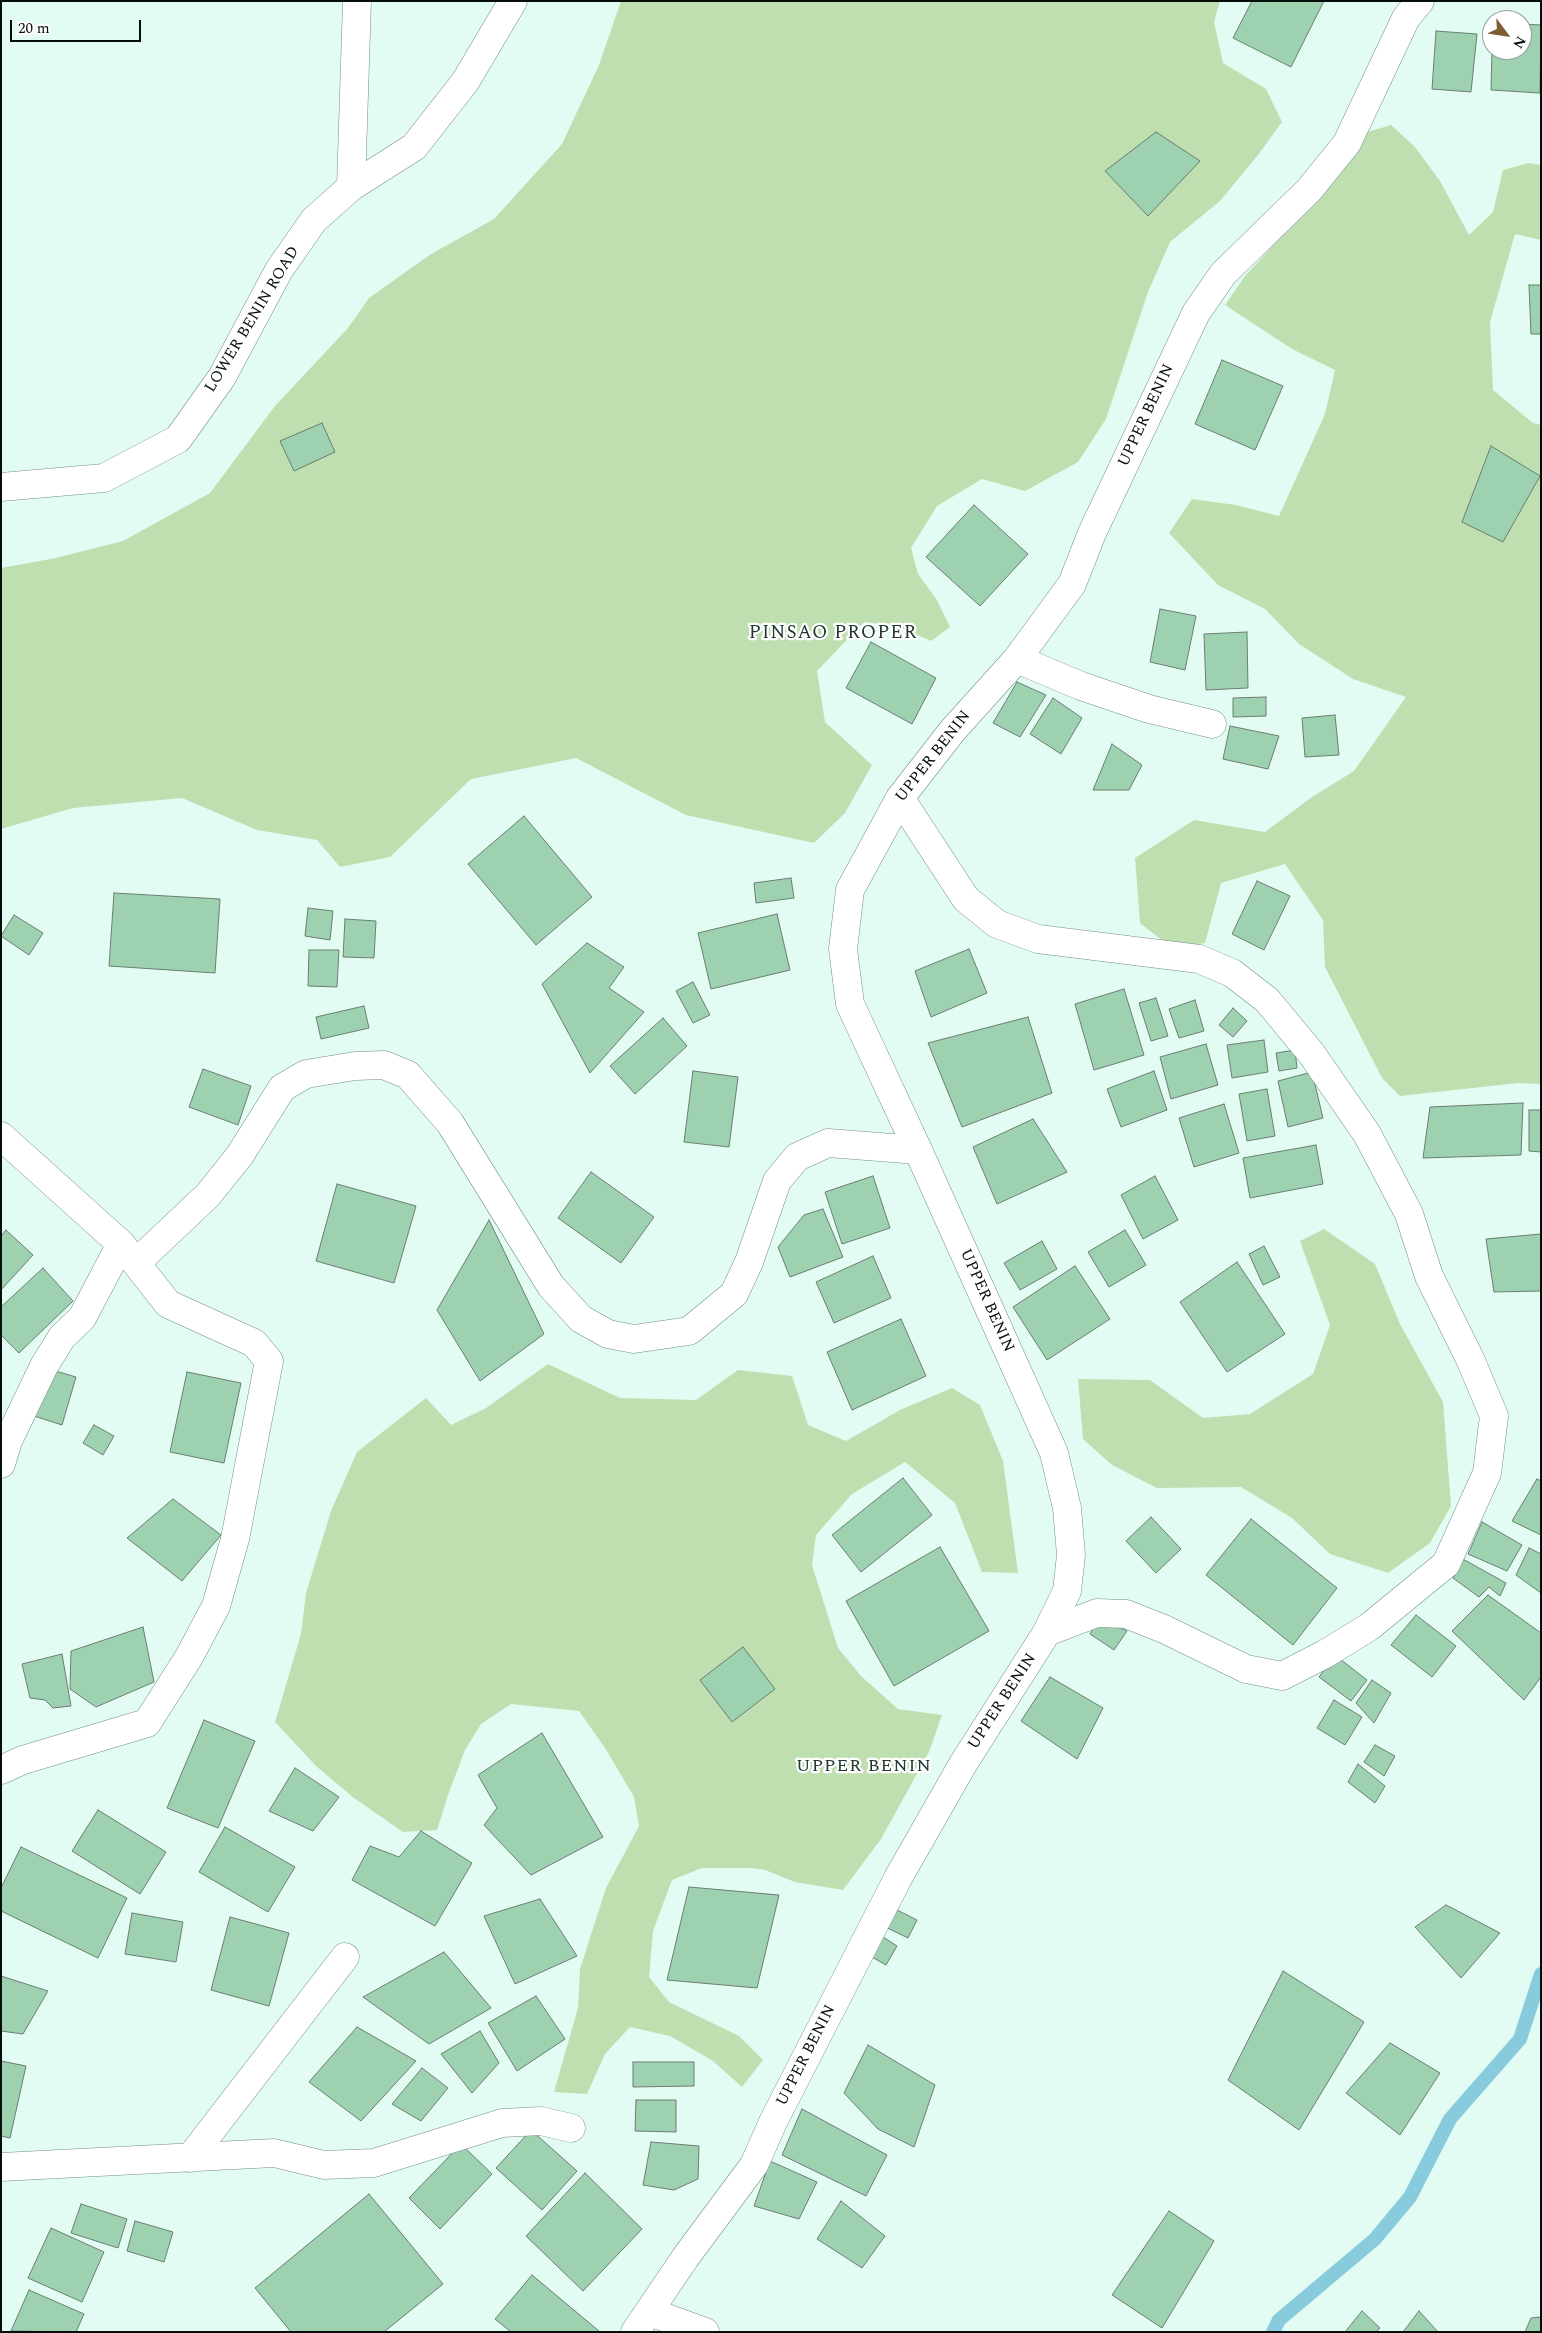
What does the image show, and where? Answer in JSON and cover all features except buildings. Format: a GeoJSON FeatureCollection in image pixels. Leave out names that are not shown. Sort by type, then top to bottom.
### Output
{"type":"FeatureCollection","features":[{"type":"Feature","properties":{"kind":"street"},"geometry":{"type":"LineString","coordinates":[[351,187],[357,1]]}},
{"type":"Feature","properties":{"kind":"street","name":"LOWER BENIN ROAD"},"geometry":{"type":"LineString","coordinates":[[1,487],[104,478],[178,439],[222,377],[279,270],[314,220],[351,187],[414,147],[465,82],[513,1]]}},
{"type":"Feature","properties":{"kind":"street","name":"UPPER BENIN"},"geometry":{"type":"LineString","coordinates":[[642,2322],[685,2258],[754,2165],[773,2122],[898,1878],[963,1764],[1048,1632],[1067,1591],[1072,1555],[1067,1508],[1054,1453],[918,1150],[850,1004],[843,950],[850,890],[900,798],[953,730],[1017,659],[1072,584],[1092,533],[1196,313],[1223,274],[1309,190],[1346,143],[1406,18],[1420,1]]}},
{"type":"Feature","properties":{"kind":"street"},"geometry":{"type":"LineString","coordinates":[[1017,659],[1081,686],[1149,709],[1212,724]]}},
{"type":"Feature","properties":{"kind":"street"},"geometry":{"type":"LineString","coordinates":[[900,798],[966,899],[996,924],[1038,939],[1199,958],[1232,973],[1267,1000],[1310,1053],[1367,1134],[1409,1214],[1429,1276],[1471,1361],[1494,1416],[1487,1472],[1446,1564],[1369,1627],[1326,1654],[1282,1676],[1246,1669],[1164,1629],[1126,1614],[1097,1613],[1048,1632]]}},
{"type":"Feature","properties":{"kind":"street"},"geometry":{"type":"LineString","coordinates":[[1,1464],[8,1441],[44,1366],[62,1338],[82,1318],[129,1253],[208,1195],[240,1154],[282,1088],[306,1074],[355,1066],[384,1065],[408,1075],[450,1123],[551,1286],[581,1319],[608,1334],[634,1339],[689,1331],[734,1294],[749,1262],[776,1181],[797,1157],[828,1143],[918,1150]]}},
{"type":"Feature","properties":{"kind":"street"},"geometry":{"type":"LineString","coordinates":[[1,1136],[129,1253],[168,1304],[254,1343],[268,1361],[233,1547],[216,1606],[188,1657],[147,1723],[23,1760],[1,1770]]}},
{"type":"Feature","properties":{"kind":"street"},"geometry":{"type":"LineString","coordinates":[[190,2158],[345,1957]]}},
{"type":"Feature","properties":{"kind":"street"},"geometry":{"type":"LineString","coordinates":[[1,2167],[274,2153],[324,2165],[374,2163],[502,2123],[541,2121],[571,2128]]}},
{"type":"Feature","properties":{"kind":"street"},"geometry":{"type":"LineString","coordinates":[[642,2322],[705,2332]]}},
{"type":"Feature","properties":{"kind":"green space"},"geometry":{"type":"Polygon","coordinates":[[[621,1],[1220,1],[1214,22],[1223,63],[1266,89],[1282,122],[1220,201],[1170,242],[1148,292],[1106,419],[1078,462],[1025,491],[982,479],[937,506],[911,548],[918,574],[937,600],[950,627],[931,641],[900,627],[864,622],[817,671],[825,722],[872,765],[845,813],[814,843],[686,815],[576,758],[471,779],[390,857],[340,867],[317,840],[257,830],[182,798],[73,808],[1,829],[1,568],[56,558],[123,541],[210,493],[275,406],[348,328],[369,298],[431,254],[494,219],[562,144],[599,65],[621,1]]]}},
{"type":"Feature","properties":{"kind":"green space"},"geometry":{"type":"Polygon","coordinates":[[[1391,125],[1415,147],[1440,181],[1469,235],[1493,212],[1503,170],[1529,163],[1541,165],[1541,240],[1515,234],[1490,322],[1493,390],[1533,423],[1541,425],[1541,1084],[1518,1083],[1400,1096],[1382,1078],[1325,967],[1323,920],[1285,864],[1221,883],[1205,943],[1172,948],[1140,923],[1135,858],[1194,820],[1265,832],[1312,797],[1354,771],[1406,697],[1353,679],[1299,644],[1265,609],[1218,585],[1169,533],[1192,499],[1236,505],[1279,516],[1325,414],[1335,370],[1292,349],[1225,305],[1245,276],[1296,221],[1364,133],[1391,125]]]}},
{"type":"Feature","properties":{"kind":"green space"},"geometry":{"type":"Polygon","coordinates":[[[1324,1229],[1375,1264],[1400,1324],[1443,1402],[1451,1506],[1430,1543],[1388,1573],[1330,1554],[1292,1518],[1241,1487],[1157,1488],[1112,1465],[1083,1439],[1078,1379],[1150,1380],[1203,1418],[1250,1414],[1313,1374],[1330,1325],[1300,1241],[1324,1229]]]}},
{"type":"Feature","properties":{"kind":"green space"},"geometry":{"type":"Polygon","coordinates":[[[548,1364],[620,1398],[696,1400],[738,1370],[792,1376],[808,1425],[846,1441],[900,1410],[952,1388],[980,1405],[1003,1461],[1018,1573],[982,1572],[955,1503],[905,1462],[852,1494],[816,1535],[812,1565],[838,1648],[861,1676],[898,1709],[942,1715],[929,1752],[881,1839],[843,1890],[795,1882],[765,1870],[752,1868],[702,1868],[672,1880],[653,1931],[649,1977],[669,2002],[739,2036],[763,2060],[742,2087],[713,2061],[670,2036],[630,2027],[605,2054],[587,2094],[554,2092],[578,2008],[580,1969],[606,1888],[639,1826],[634,1797],[605,1748],[579,1711],[511,1704],[481,1724],[465,1750],[437,1830],[403,1832],[354,1798],[316,1766],[275,1722],[301,1634],[306,1593],[331,1511],[357,1452],[426,1398],[451,1425],[486,1408],[548,1364]]]}},
{"type":"Feature","properties":{"kind":"waterway"},"geometry":{"type":"LineString","coordinates":[[1273,2332],[1279,2320],[1375,2239],[1410,2197],[1450,2119],[1520,2039],[1541,1974]]}},
{"type":"Feature","properties":{"kind":"district","name":"PINSAO PROPER"},"geometry":{"type":"Point","coordinates":[833,634]}},
{"type":"Feature","properties":{"kind":"district","name":"UPPER BENIN"},"geometry":{"type":"Point","coordinates":[864,1767]}}]}
